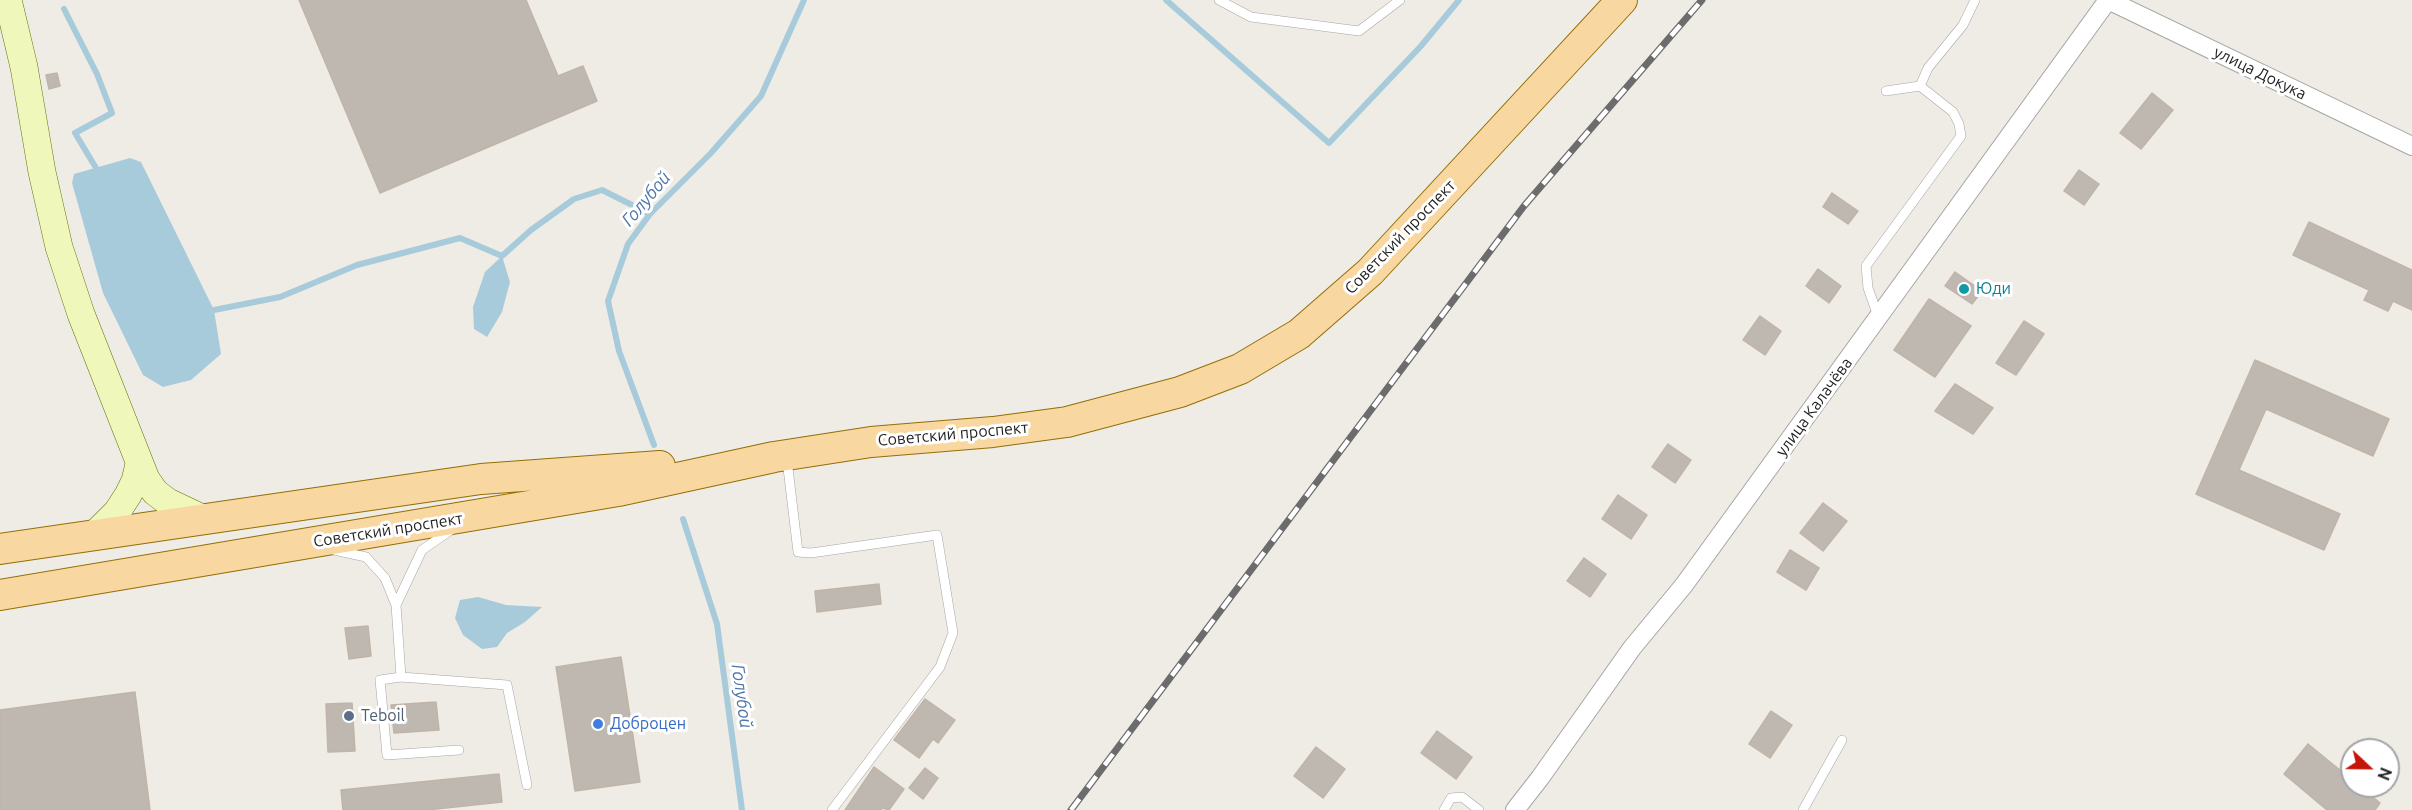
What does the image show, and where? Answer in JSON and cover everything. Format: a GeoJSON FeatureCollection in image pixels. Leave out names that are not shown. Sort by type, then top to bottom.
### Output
{"type":"FeatureCollection","features":[{"type":"Feature","properties":{"kind":"main road","name":"Советский проспект"},"geometry":{"type":"LineString","coordinates":[[0,595],[618,492],[780,456],[871,442],[993,432],[1067,422],[1180,392],[1240,369],[1299,334],[1370,272],[1622,0]]}},
{"type":"Feature","properties":{"kind":"main road","name":"Советский проспект"},"geometry":{"type":"LineString","coordinates":[[0,549],[481,479],[780,456]]}},
{"type":"Feature","properties":{"kind":"street"},"geometry":{"type":"LineString","coordinates":[[8,0],[24,67],[42,172],[59,247],[81,314],[124,420],[139,464],[155,492],[183,511],[204,519]]}},
{"type":"Feature","properties":{"kind":"street","name":"улица Докука"},"geometry":{"type":"LineString","coordinates":[[2108,0],[2412,146]]}},
{"type":"Feature","properties":{"kind":"street","name":"улица Калачёва"},"geometry":{"type":"LineString","coordinates":[[1515,810],[1632,648],[1684,585],[2108,0]]}},
{"type":"Feature","properties":{"kind":"street"},"geometry":{"type":"LineString","coordinates":[[95,534],[117,512],[128,495],[135,481],[139,464]]}},
{"type":"Feature","properties":{"kind":"lane"},"geometry":{"type":"LineString","coordinates":[[1219,0],[1251,17],[1359,31],[1400,0]]}},
{"type":"Feature","properties":{"kind":"lane"},"geometry":{"type":"LineString","coordinates":[[1920,86],[1928,68],[1963,25],[1975,0]]}},
{"type":"Feature","properties":{"kind":"lane"},"geometry":{"type":"LineString","coordinates":[[1879,318],[1868,288],[1866,266],[1961,136],[1959,124],[1953,112],[1920,86],[1886,91]]}},
{"type":"Feature","properties":{"kind":"lane"},"geometry":{"type":"LineString","coordinates":[[780,456],[798,552],[812,553],[937,535],[953,633],[939,667],[832,810]]}},
{"type":"Feature","properties":{"kind":"lane"},"geometry":{"type":"LineString","coordinates":[[396,605],[422,550],[470,517]]}},
{"type":"Feature","properties":{"kind":"lane"},"geometry":{"type":"LineString","coordinates":[[299,545],[366,557],[385,578],[396,605],[401,677]]}},
{"type":"Feature","properties":{"kind":"lane"},"geometry":{"type":"LineString","coordinates":[[459,750],[387,755],[380,680],[401,677],[507,685],[527,785]]}},
{"type":"Feature","properties":{"kind":"lane"},"geometry":{"type":"LineString","coordinates":[[1803,810],[1842,740]]}},
{"type":"Feature","properties":{"kind":"lane"},"geometry":{"type":"LineString","coordinates":[[1444,810],[1451,798],[1462,797],[1479,810]]}},
{"type":"Feature","properties":{"kind":"water"},"geometry":{"type":"Polygon","coordinates":[[[130,158],[141,162],[214,310],[221,354],[191,380],[163,387],[143,375],[103,293],[72,183],[74,174],[130,158]]]}},
{"type":"Feature","properties":{"kind":"water"},"geometry":{"type":"Polygon","coordinates":[[[502,256],[510,282],[502,312],[487,337],[474,329],[473,307],[485,272],[502,256]]]}},
{"type":"Feature","properties":{"kind":"water"},"geometry":{"type":"Polygon","coordinates":[[[478,597],[506,605],[542,607],[525,622],[507,633],[497,647],[482,649],[463,635],[455,618],[460,600],[478,597]]]}},
{"type":"Feature","properties":{"kind":"building"},"geometry":{"type":"Polygon","coordinates":[[[299,0],[526,0],[558,76],[583,66],[597,101],[380,193],[299,0]]]}},
{"type":"Feature","properties":{"kind":"building"},"geometry":{"type":"Polygon","coordinates":[[[57,73],[60,86],[49,89],[46,75],[57,73]]]}},
{"type":"Feature","properties":{"kind":"building"},"geometry":{"type":"Polygon","coordinates":[[[2152,93],[2173,110],[2141,149],[2120,133],[2152,93]]]}},
{"type":"Feature","properties":{"kind":"building"},"geometry":{"type":"Polygon","coordinates":[[[2079,170],[2099,184],[2084,205],[2064,191],[2079,170]]]}},
{"type":"Feature","properties":{"kind":"building"},"geometry":{"type":"Polygon","coordinates":[[[1832,193],[1858,211],[1848,224],[1823,207],[1832,193]]]}},
{"type":"Feature","properties":{"kind":"building"},"geometry":{"type":"Polygon","coordinates":[[[2309,222],[2412,270],[2412,310],[2393,301],[2388,311],[2364,300],[2369,290],[2293,255],[2309,222]]]}},
{"type":"Feature","properties":{"kind":"building"},"geometry":{"type":"Polygon","coordinates":[[[1818,269],[1841,286],[1829,303],[1806,286],[1818,269]]]}},
{"type":"Feature","properties":{"kind":"building","name":"Юди"},"geometry":{"type":"Polygon","coordinates":[[[1955,272],[1982,291],[1972,304],[1945,286],[1955,272]]]}},
{"type":"Feature","properties":{"kind":"building"},"geometry":{"type":"Polygon","coordinates":[[[1929,299],[1971,326],[1935,377],[1894,350],[1929,299]]]}},
{"type":"Feature","properties":{"kind":"building"},"geometry":{"type":"Polygon","coordinates":[[[1760,316],[1781,331],[1765,355],[1743,340],[1760,316]]]}},
{"type":"Feature","properties":{"kind":"building"},"geometry":{"type":"Polygon","coordinates":[[[2024,321],[2044,334],[2016,375],[1996,363],[2024,321]]]}},
{"type":"Feature","properties":{"kind":"building"},"geometry":{"type":"Polygon","coordinates":[[[2255,360],[2389,419],[2373,456],[2266,409],[2239,470],[2340,514],[2324,550],[2196,494],[2255,360]]]}},
{"type":"Feature","properties":{"kind":"building"},"geometry":{"type":"Polygon","coordinates":[[[1955,384],[1993,408],[1973,434],[1935,411],[1955,384]]]}},
{"type":"Feature","properties":{"kind":"building"},"geometry":{"type":"Polygon","coordinates":[[[1668,444],[1691,460],[1675,483],[1652,467],[1668,444]]]}},
{"type":"Feature","properties":{"kind":"building"},"geometry":{"type":"Polygon","coordinates":[[[1618,495],[1647,515],[1631,539],[1602,519],[1618,495]]]}},
{"type":"Feature","properties":{"kind":"building"},"geometry":{"type":"Polygon","coordinates":[[[1823,503],[1847,521],[1823,551],[1800,533],[1823,503]]]}},
{"type":"Feature","properties":{"kind":"building"},"geometry":{"type":"Polygon","coordinates":[[[1790,550],[1819,568],[1806,590],[1777,572],[1790,550]]]}},
{"type":"Feature","properties":{"kind":"building"},"geometry":{"type":"Polygon","coordinates":[[[1584,558],[1606,574],[1590,597],[1567,581],[1584,558]]]}},
{"type":"Feature","properties":{"kind":"building"},"geometry":{"type":"Polygon","coordinates":[[[879,584],[881,604],[817,612],[815,591],[879,584]]]}},
{"type":"Feature","properties":{"kind":"building"},"geometry":{"type":"Polygon","coordinates":[[[368,626],[371,656],[349,659],[345,628],[368,626]]]}},
{"type":"Feature","properties":{"kind":"building","name":"Доброцен"},"geometry":{"type":"Polygon","coordinates":[[[621,657],[640,782],[575,791],[556,667],[621,657]]]}},
{"type":"Feature","properties":{"kind":"building"},"geometry":{"type":"Polygon","coordinates":[[[135,692],[150,810],[0,810],[0,710],[135,692]]]}},
{"type":"Feature","properties":{"kind":"building"},"geometry":{"type":"Polygon","coordinates":[[[925,699],[955,720],[938,743],[933,739],[919,758],[894,740],[925,699]]]}},
{"type":"Feature","properties":{"kind":"building"},"geometry":{"type":"Polygon","coordinates":[[[436,702],[439,730],[394,733],[391,705],[436,702]]]}},
{"type":"Feature","properties":{"kind":"building"},"geometry":{"type":"Polygon","coordinates":[[[352,703],[355,751],[328,752],[326,704],[352,703]]]}},
{"type":"Feature","properties":{"kind":"building"},"geometry":{"type":"Polygon","coordinates":[[[1771,711],[1792,725],[1770,758],[1749,744],[1771,711]]]}},
{"type":"Feature","properties":{"kind":"building"},"geometry":{"type":"Polygon","coordinates":[[[1437,731],[1472,757],[1456,779],[1421,753],[1437,731]]]}},
{"type":"Feature","properties":{"kind":"building"},"geometry":{"type":"Polygon","coordinates":[[[2308,744],[2340,770],[2340,798],[2374,798],[2380,803],[2375,810],[2327,810],[2284,774],[2308,744]]]}},
{"type":"Feature","properties":{"kind":"building"},"geometry":{"type":"Polygon","coordinates":[[[1316,747],[1345,769],[1323,798],[1294,776],[1316,747]]]}},
{"type":"Feature","properties":{"kind":"building"},"geometry":{"type":"Polygon","coordinates":[[[874,767],[904,789],[889,810],[882,808],[881,810],[845,810],[874,767]]]}},
{"type":"Feature","properties":{"kind":"building"},"geometry":{"type":"Polygon","coordinates":[[[925,768],[938,778],[923,799],[909,788],[925,768]]]}},
{"type":"Feature","properties":{"kind":"building"},"geometry":{"type":"Polygon","coordinates":[[[499,774],[502,802],[427,810],[343,810],[341,790],[499,774]]]}},
{"type":"Feature","properties":{"kind":"waterway","name":"Голубой"},"geometry":{"type":"LineString","coordinates":[[654,445],[619,351],[608,301],[628,244],[650,214],[711,153],[761,96],[804,0]]}},
{"type":"Feature","properties":{"kind":"waterway"},"geometry":{"type":"LineString","coordinates":[[1166,0],[1329,143],[1421,46],[1459,0]]}},
{"type":"Feature","properties":{"kind":"waterway"},"geometry":{"type":"LineString","coordinates":[[64,9],[97,74],[112,113],[75,133],[96,168]]}},
{"type":"Feature","properties":{"kind":"waterway"},"geometry":{"type":"LineString","coordinates":[[214,310],[280,297],[357,265],[460,238],[502,256],[531,230],[574,199],[602,190],[650,214]]}},
{"type":"Feature","properties":{"kind":"waterway","name":"Голубой"},"geometry":{"type":"LineString","coordinates":[[683,519],[717,624],[742,810]]}},
{"type":"Feature","properties":{"kind":"railway"},"geometry":{"type":"LineString","coordinates":[[1071,810],[1524,206],[1702,0]]}},
{"type":"Feature","properties":{"kind":"place","name":"Юди"},"geometry":{"type":"Point","coordinates":[1964,289]}},
{"type":"Feature","properties":{"kind":"place","name":"Teboil"},"geometry":{"type":"Point","coordinates":[349,716]}},
{"type":"Feature","properties":{"kind":"place","name":"Доброцен"},"geometry":{"type":"Point","coordinates":[598,724]}}]}
